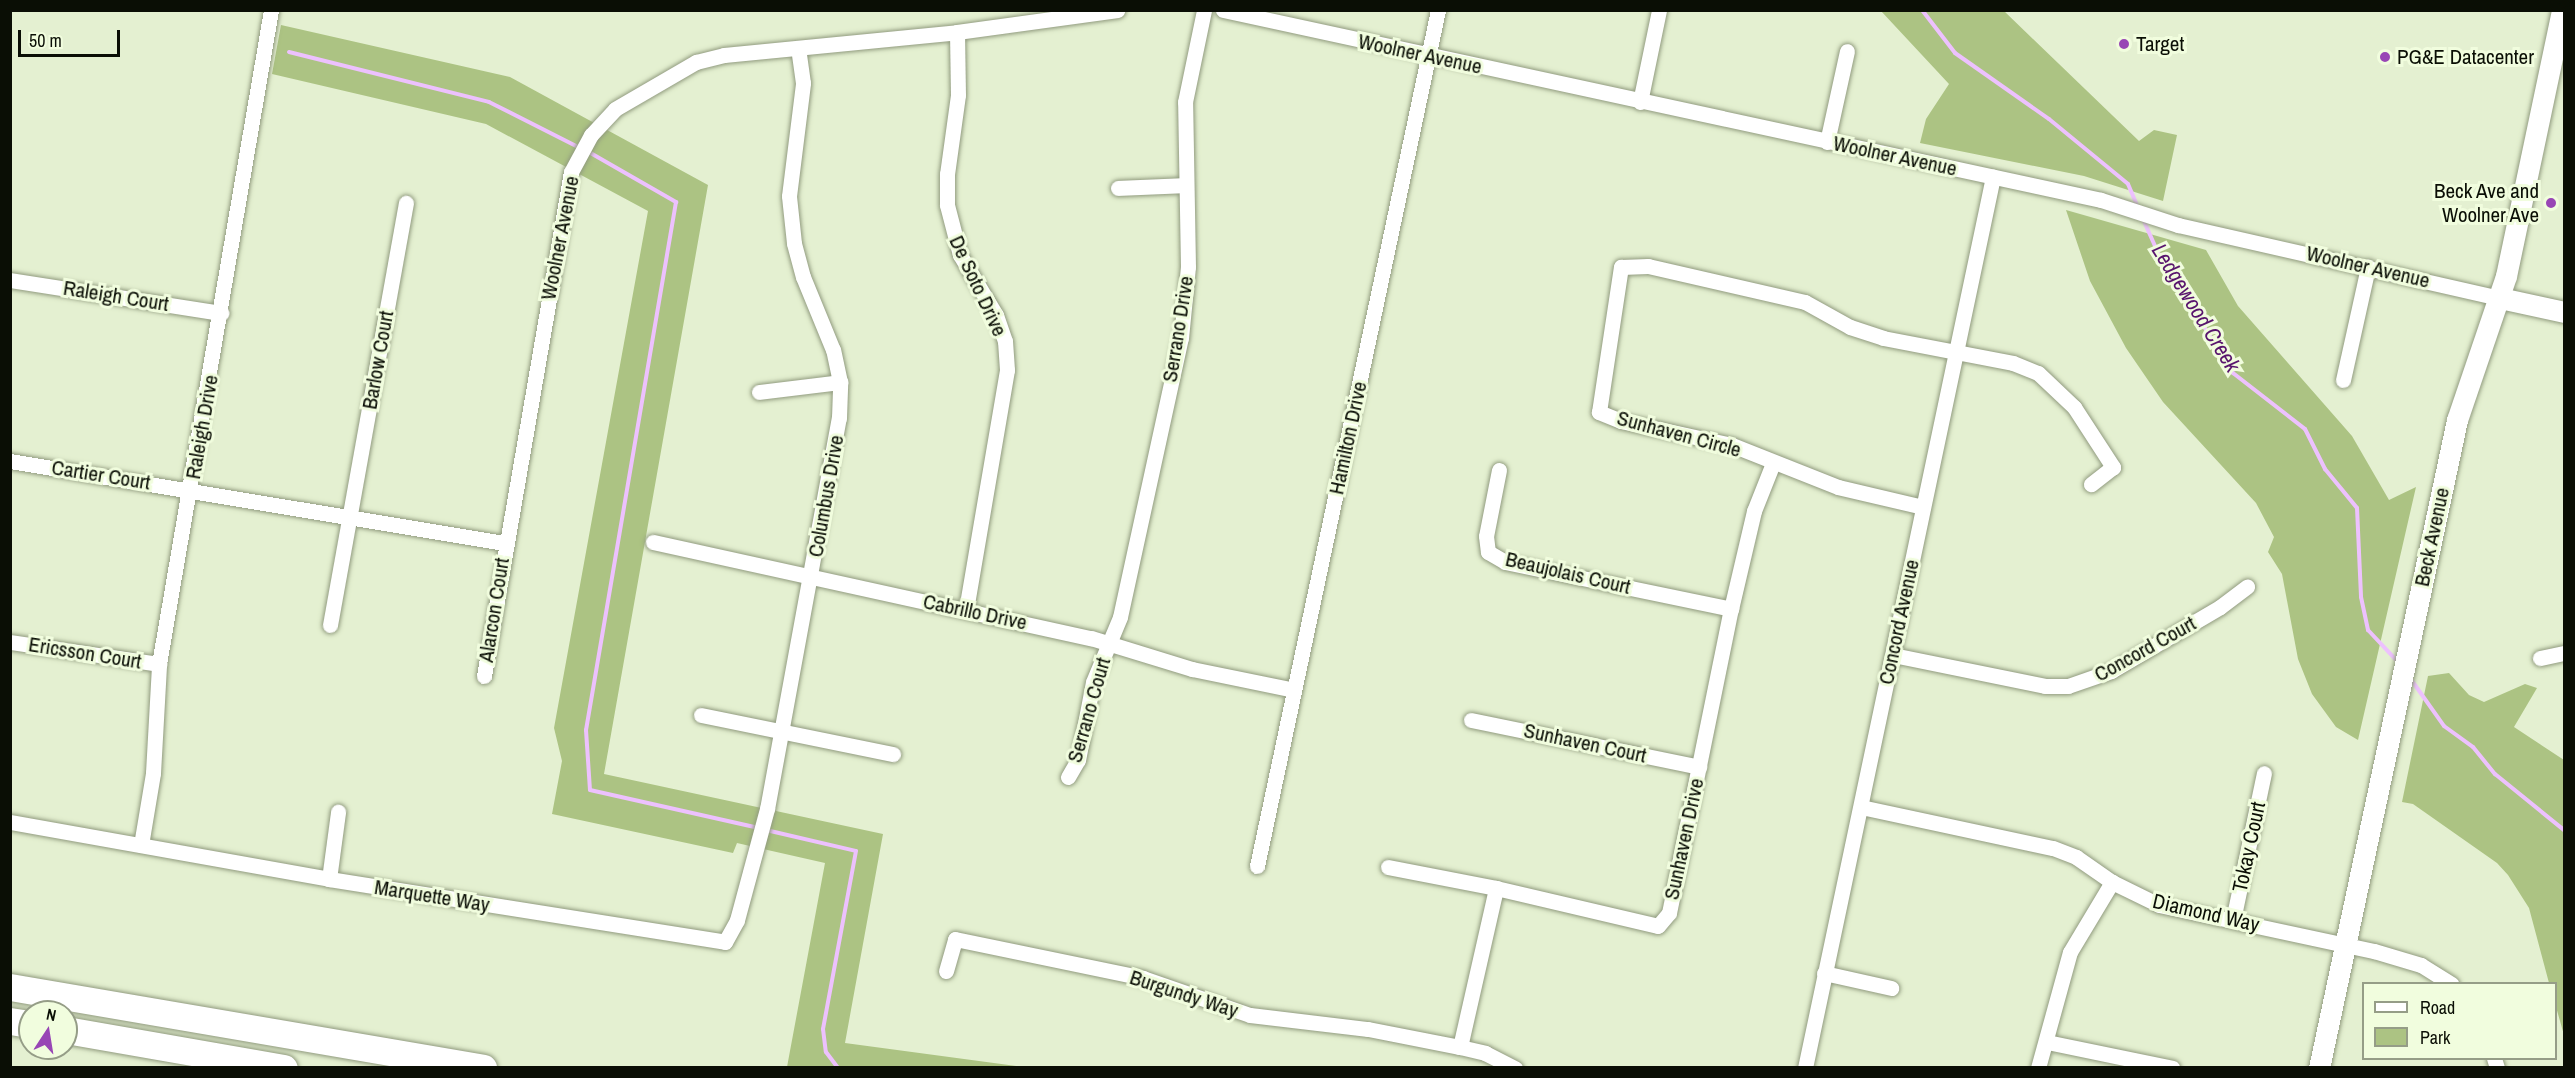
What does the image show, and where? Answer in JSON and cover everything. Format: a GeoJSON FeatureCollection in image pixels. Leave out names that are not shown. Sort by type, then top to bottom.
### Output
{"type":"FeatureCollection","features":[{"type":"Feature","properties":{"kind":"highway"},"geometry":{"type":"LineString","coordinates":[[10,981],[44,993]]}},
{"type":"Feature","properties":{"kind":"highway"},"geometry":{"type":"LineString","coordinates":[[10,987],[483,1068]]}},
{"type":"Feature","properties":{"kind":"highway"},"geometry":{"type":"LineString","coordinates":[[78,1032],[284,1068]]}},
{"type":"Feature","properties":{"kind":"highway"},"geometry":{"type":"LineString","coordinates":[[78,1037],[105,1037]]}},
{"type":"Feature","properties":{"kind":"street","name":"Raleigh Drive"},"geometry":{"type":"LineString","coordinates":[[141,844],[153,773],[159,664],[192,489],[271,10]]}},
{"type":"Feature","properties":{"kind":"street","name":"Woolner Avenue"},"geometry":{"type":"LineString","coordinates":[[504,543],[572,172],[601,125],[615,109],[696,62],[957,32],[1118,10]]}},
{"type":"Feature","properties":{"kind":"street","name":"Serrano Drive"},"geometry":{"type":"LineString","coordinates":[[1109,642],[1120,617],[1180,338],[1188,267],[1185,102],[1204,10]]}},
{"type":"Feature","properties":{"kind":"street","name":"Woolner Avenue"},"geometry":{"type":"LineString","coordinates":[[1223,10],[1640,102],[2089,197],[2157,218],[2565,312]]}},
{"type":"Feature","properties":{"kind":"street","name":"Hamilton Drive"},"geometry":{"type":"LineString","coordinates":[[1257,866],[1438,10]]}},
{"type":"Feature","properties":{"kind":"street"},"geometry":{"type":"LineString","coordinates":[[1640,102],[1659,10]]}},
{"type":"Feature","properties":{"kind":"street","name":"Beck Avenue"},"geometry":{"type":"LineString","coordinates":[[2319,1068],[2457,420],[2500,297],[2562,10]]}},
{"type":"Feature","properties":{"kind":"street","name":"De Soto Drive"},"geometry":{"type":"LineString","coordinates":[[957,32],[958,95],[947,174],[947,205],[960,255],[996,315],[1005,341],[1007,370],[966,609]]}},
{"type":"Feature","properties":{"kind":"street","name":"Columbus Drive"},"geometry":{"type":"LineString","coordinates":[[725,942],[737,920],[767,808],[834,462],[840,382],[833,350],[794,243],[789,196],[803,83],[798,49]]}},
{"type":"Feature","properties":{"kind":"street"},"geometry":{"type":"LineString","coordinates":[[1827,142],[1847,51]]}},
{"type":"Feature","properties":{"kind":"street","name":"Concord Avenue"},"geometry":{"type":"LineString","coordinates":[[1805,1068],[1993,177]]}},
{"type":"Feature","properties":{"kind":"street"},"geometry":{"type":"LineString","coordinates":[[1118,188],[1186,185]]}},
{"type":"Feature","properties":{"kind":"street","name":"Barlow Court"},"geometry":{"type":"LineString","coordinates":[[330,625],[406,203]]}},
{"type":"Feature","properties":{"kind":"street","name":"Sunhaven Circle"},"geometry":{"type":"LineString","coordinates":[[1923,507],[1838,487],[1732,445],[1621,421],[1599,412],[1621,267],[1648,266],[1804,302],[1850,327],[1883,338],[1957,352]]}},
{"type":"Feature","properties":{"kind":"street"},"geometry":{"type":"LineString","coordinates":[[2343,380],[2368,267]]}},
{"type":"Feature","properties":{"kind":"street","name":"Raleigh Court"},"geometry":{"type":"LineString","coordinates":[[10,280],[221,313]]}},
{"type":"Feature","properties":{"kind":"street"},"geometry":{"type":"LineString","coordinates":[[1957,352],[2013,363],[2038,373],[2059,389],[2113,467],[2091,484]]}},
{"type":"Feature","properties":{"kind":"street"},"geometry":{"type":"LineString","coordinates":[[759,392],[840,382]]}},
{"type":"Feature","properties":{"kind":"street","name":"Cartier Court"},"geometry":{"type":"LineString","coordinates":[[10,461],[192,489]]}},
{"type":"Feature","properties":{"kind":"street","name":"Sunhaven Drive"},"geometry":{"type":"LineString","coordinates":[[1496,888],[1658,926],[1669,913],[1731,609],[1754,511],[1773,462]]}},
{"type":"Feature","properties":{"kind":"street","name":"Beaujolais Court"},"geometry":{"type":"LineString","coordinates":[[1499,471],[1486,536],[1488,552],[1505,562],[1731,609]]}},
{"type":"Feature","properties":{"kind":"street"},"geometry":{"type":"LineString","coordinates":[[192,489],[504,543]]}},
{"type":"Feature","properties":{"kind":"street","name":"Cabrillo Drive"},"geometry":{"type":"LineString","coordinates":[[653,542],[1109,642],[1192,669],[1294,690]]}},
{"type":"Feature","properties":{"kind":"street","name":"Alarcon Court"},"geometry":{"type":"LineString","coordinates":[[484,676],[504,543]]}},
{"type":"Feature","properties":{"kind":"street","name":"Concord Court"},"geometry":{"type":"LineString","coordinates":[[1893,655],[2035,684],[2068,686],[2111,671],[2220,607],[2247,587]]}},
{"type":"Feature","properties":{"kind":"street","name":"Ericsson Court"},"geometry":{"type":"LineString","coordinates":[[10,642],[159,664]]}},
{"type":"Feature","properties":{"kind":"street","name":"Serrano Court"},"geometry":{"type":"LineString","coordinates":[[1068,777],[1078,760],[1093,682],[1109,642]]}},
{"type":"Feature","properties":{"kind":"street"},"geometry":{"type":"LineString","coordinates":[[2540,658],[2565,652]]}},
{"type":"Feature","properties":{"kind":"street"},"geometry":{"type":"LineString","coordinates":[[700,715],[893,754]]}},
{"type":"Feature","properties":{"kind":"street","name":"Sunhaven Court"},"geometry":{"type":"LineString","coordinates":[[1471,720],[1699,767]]}},
{"type":"Feature","properties":{"kind":"street","name":"Tokay Court"},"geometry":{"type":"LineString","coordinates":[[2233,920],[2264,773]]}},
{"type":"Feature","properties":{"kind":"street","name":"Diamond Way"},"geometry":{"type":"LineString","coordinates":[[1861,807],[2053,848],[2076,857],[2112,882],[2159,905],[2347,945],[2421,965],[2449,982]]}},
{"type":"Feature","properties":{"kind":"street"},"geometry":{"type":"LineString","coordinates":[[329,879],[338,812]]}},
{"type":"Feature","properties":{"kind":"street","name":"Marquette Way"},"geometry":{"type":"LineString","coordinates":[[10,822],[329,879],[725,942]]}},
{"type":"Feature","properties":{"kind":"street"},"geometry":{"type":"LineString","coordinates":[[1388,867],[1496,888],[1460,1047]]}},
{"type":"Feature","properties":{"kind":"street"},"geometry":{"type":"LineString","coordinates":[[2038,1068],[2070,952],[2112,882]]}},
{"type":"Feature","properties":{"kind":"street","name":"Burgundy Way"},"geometry":{"type":"LineString","coordinates":[[946,971],[955,939],[1143,978],[1250,1015],[1368,1029],[1460,1047],[1485,1053],[1515,1068]]}},
{"type":"Feature","properties":{"kind":"street"},"geometry":{"type":"LineString","coordinates":[[1824,973],[1891,988]]}},
{"type":"Feature","properties":{"kind":"street"},"geometry":{"type":"LineString","coordinates":[[2047,1042],[2172,1068]]}},
{"type":"Feature","properties":{"kind":"green space"},"geometry":{"type":"Polygon","coordinates":[[[1881,11],[2004,11],[2139,141],[2154,130],[2177,135],[2163,201],[2084,176],[1920,143],[1926,119],[1949,84],[1881,11]]]}},
{"type":"Feature","properties":{"kind":"green space"},"geometry":{"type":"Polygon","coordinates":[[[281,25],[510,77],[708,185],[604,774],[883,834],[845,1043],[1023,1067],[787,1067],[825,863],[737,843],[733,853],[552,814],[562,761],[554,728],[648,211],[486,124],[272,74],[281,25]]]}},
{"type":"Feature","properties":{"kind":"green space"},"geometry":{"type":"Polygon","coordinates":[[[2066,210],[2206,250],[2238,306],[2352,436],[2389,500],[2416,487],[2358,740],[2336,727],[2312,694],[2298,659],[2282,574],[2268,552],[2274,537],[2256,503],[2163,402],[2126,348],[2090,281],[2066,210]]]}},
{"type":"Feature","properties":{"kind":"green space"},"geometry":{"type":"Polygon","coordinates":[[[2449,673],[2469,695],[2484,702],[2525,684],[2537,688],[2514,727],[2564,760],[2564,1035],[2557,1010],[2557,982],[2549,982],[2529,908],[2508,875],[2497,863],[2413,804],[2402,802],[2428,676],[2449,673]]]}},
{"type":"Feature","properties":{"kind":"waterway","name":"Ledgewood Creek"},"geometry":{"type":"LineString","coordinates":[[1922,10],[1955,53],[2049,119],[2128,184],[2138,207]]}},
{"type":"Feature","properties":{"kind":"waterway"},"geometry":{"type":"LineString","coordinates":[[289,52],[489,102],[580,148]]}},
{"type":"Feature","properties":{"kind":"waterway"},"geometry":{"type":"LineString","coordinates":[[587,151],[676,202],[586,730],[590,790],[758,828]]}},
{"type":"Feature","properties":{"kind":"waterway","name":"Ledgewood Creek"},"geometry":{"type":"LineString","coordinates":[[2143,219],[2157,251],[2233,373],[2305,429],[2325,469],[2357,508],[2361,597],[2368,630],[2398,662]]}},
{"type":"Feature","properties":{"kind":"waterway","name":"Ledgewood Creek"},"geometry":{"type":"LineString","coordinates":[[2410,678],[2444,726],[2473,747],[2495,774],[2564,830]]}},
{"type":"Feature","properties":{"kind":"waterway"},"geometry":{"type":"LineString","coordinates":[[766,830],[856,851],[823,1029],[826,1052],[838,1068]]}},
{"type":"Feature","properties":{"kind":"place","name":"Target"},"geometry":{"type":"Point","coordinates":[2124,44]}},
{"type":"Feature","properties":{"kind":"place","name":"PG&E Datacenter"},"geometry":{"type":"Point","coordinates":[2385,57]}},
{"type":"Feature","properties":{"kind":"place","name":"Beck Ave and Woolner Ave"},"geometry":{"type":"Point","coordinates":[2551,203]}}]}
